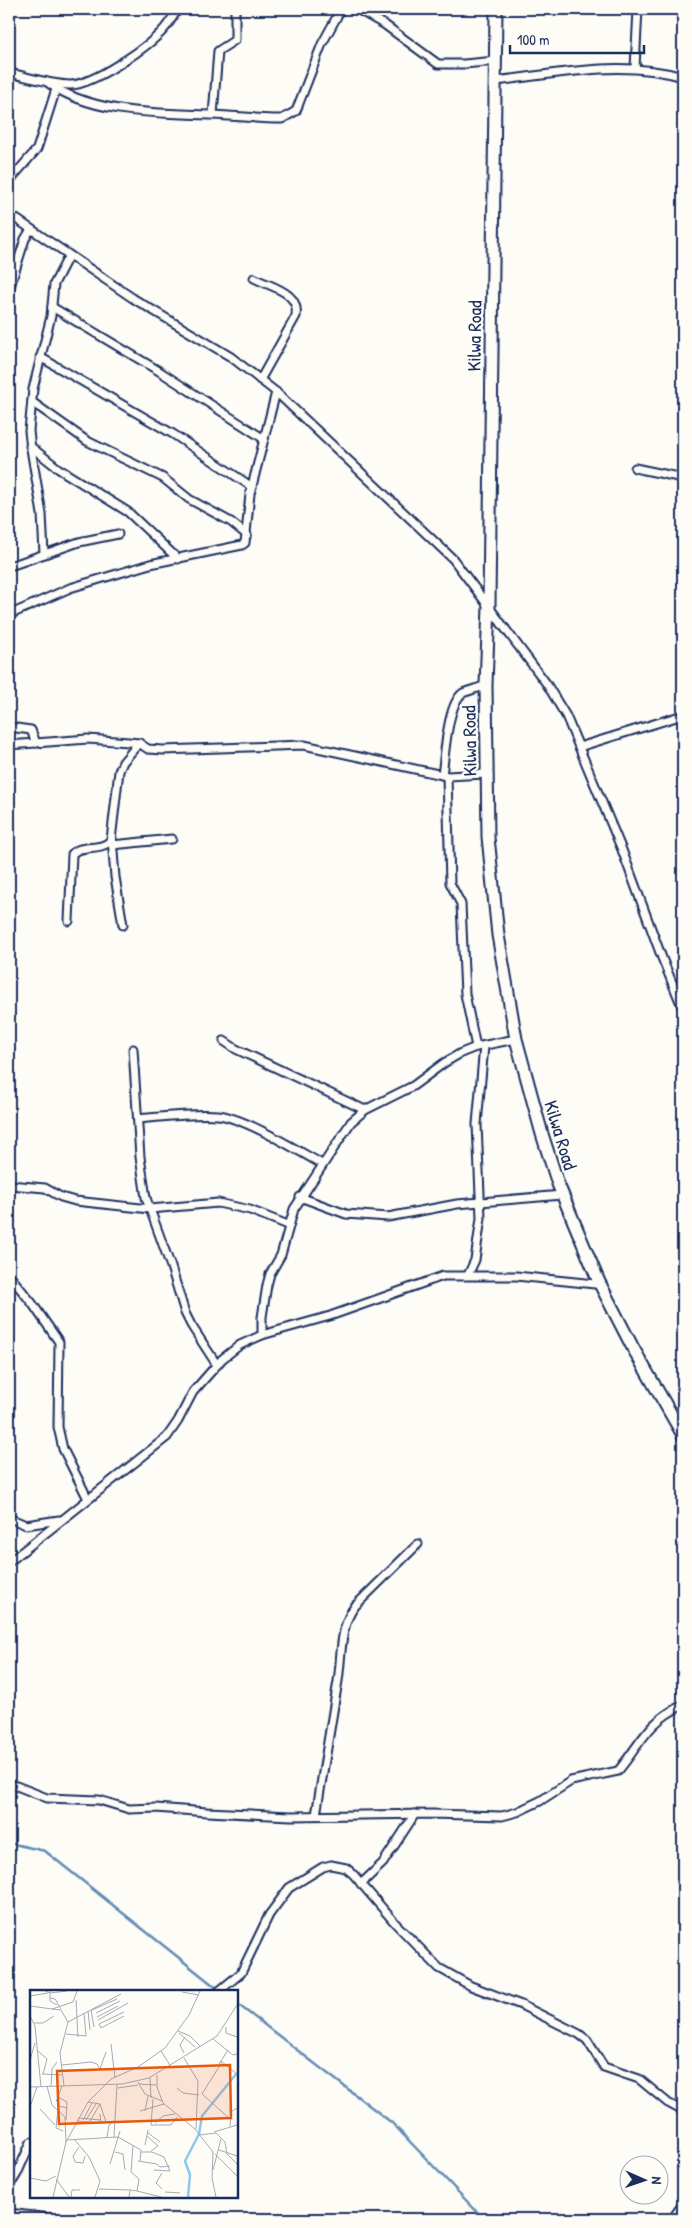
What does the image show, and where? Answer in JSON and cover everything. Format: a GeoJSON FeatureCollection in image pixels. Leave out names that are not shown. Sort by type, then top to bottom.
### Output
{"type":"FeatureCollection","features":[{"type":"Feature","properties":{"kind":"highway","name":"Kilwa Road"},"geometry":{"type":"LineString","coordinates":[[496,9],[489,606],[486,686],[486,774],[492,896],[516,1039],[542,1134],[562,1195],[599,1282],[633,1348],[683,1435]]}},
{"type":"Feature","properties":{"kind":"street"},"geometry":{"type":"LineString","coordinates":[[9,73],[47,82],[78,84],[100,75],[133,54],[159,34],[178,9]]}},
{"type":"Feature","properties":{"kind":"street"},"geometry":{"type":"LineString","coordinates":[[213,115],[218,51],[235,40],[235,9]]}},
{"type":"Feature","properties":{"kind":"street"},"geometry":{"type":"LineString","coordinates":[[47,82],[76,99],[104,107],[282,119],[296,111],[322,44],[340,9]]}},
{"type":"Feature","properties":{"kind":"street"},"geometry":{"type":"LineString","coordinates":[[357,9],[385,25],[438,64],[496,61]]}},
{"type":"Feature","properties":{"kind":"street"},"geometry":{"type":"LineString","coordinates":[[635,68],[638,9]]}},
{"type":"Feature","properties":{"kind":"street"},"geometry":{"type":"LineString","coordinates":[[495,82],[615,67],[664,72],[683,77]]}},
{"type":"Feature","properties":{"kind":"street"},"geometry":{"type":"LineString","coordinates":[[12,178],[36,149],[56,89]]}},
{"type":"Feature","properties":{"kind":"street"},"geometry":{"type":"LineString","coordinates":[[9,214],[134,299],[231,358],[276,392],[356,469],[430,534],[453,559],[556,697],[622,850],[683,1010]]}},
{"type":"Feature","properties":{"kind":"street"},"geometry":{"type":"LineString","coordinates":[[9,290],[25,238],[31,229]]}},
{"type":"Feature","properties":{"kind":"street"},"geometry":{"type":"LineString","coordinates":[[44,554],[42,514],[29,430],[40,357],[52,307],[54,284],[69,255]]}},
{"type":"Feature","properties":{"kind":"street"},"geometry":{"type":"LineString","coordinates":[[254,278],[292,296],[298,307],[296,316],[260,380]]}},
{"type":"Feature","properties":{"kind":"street"},"geometry":{"type":"LineString","coordinates":[[52,307],[159,371],[264,439]]}},
{"type":"Feature","properties":{"kind":"street"},"geometry":{"type":"LineString","coordinates":[[40,357],[173,434],[252,487]]}},
{"type":"Feature","properties":{"kind":"street"},"geometry":{"type":"LineString","coordinates":[[11,614],[85,583],[150,564],[242,545],[246,541],[248,506],[276,392]]}},
{"type":"Feature","properties":{"kind":"street"},"geometry":{"type":"LineString","coordinates":[[32,402],[88,441],[163,478],[189,499],[231,522],[247,535]]}},
{"type":"Feature","properties":{"kind":"street"},"geometry":{"type":"LineString","coordinates":[[30,446],[59,468],[128,512],[178,559]]}},
{"type":"Feature","properties":{"kind":"street"},"geometry":{"type":"LineString","coordinates":[[635,468],[683,478]]}},
{"type":"Feature","properties":{"kind":"street"},"geometry":{"type":"LineString","coordinates":[[9,564],[17,564],[79,542],[118,534]]}},
{"type":"Feature","properties":{"kind":"street"},"geometry":{"type":"LineString","coordinates":[[476,1047],[465,994],[461,904],[450,884],[445,776],[449,721],[456,703],[462,694],[486,686]]}},
{"type":"Feature","properties":{"kind":"street"},"geometry":{"type":"LineString","coordinates":[[579,747],[683,715]]}},
{"type":"Feature","properties":{"kind":"street"},"geometry":{"type":"LineString","coordinates":[[9,727],[32,731],[36,743]]}},
{"type":"Feature","properties":{"kind":"street"},"geometry":{"type":"LineString","coordinates":[[9,745],[88,739],[139,743],[148,749],[163,750],[304,745],[445,776],[486,774]]}},
{"type":"Feature","properties":{"kind":"street"},"geometry":{"type":"LineString","coordinates":[[123,925],[115,877],[112,841],[113,811],[119,771],[123,762],[139,743]]}},
{"type":"Feature","properties":{"kind":"street"},"geometry":{"type":"LineString","coordinates":[[69,921],[72,854],[79,850],[105,845],[112,841],[172,840]]}},
{"type":"Feature","properties":{"kind":"street"},"geometry":{"type":"LineString","coordinates":[[262,1335],[261,1325],[267,1285],[270,1274],[281,1255],[288,1225],[300,1197],[351,1122],[365,1110],[413,1086],[444,1062],[476,1047],[516,1039]]}},
{"type":"Feature","properties":{"kind":"street"},"geometry":{"type":"LineString","coordinates":[[224,1041],[236,1049],[365,1110]]}},
{"type":"Feature","properties":{"kind":"street"},"geometry":{"type":"LineString","coordinates":[[468,1276],[476,1258],[481,1218],[478,1124],[484,1046]]}},
{"type":"Feature","properties":{"kind":"street"},"geometry":{"type":"LineString","coordinates":[[133,1049],[146,1198],[188,1319],[217,1365]]}},
{"type":"Feature","properties":{"kind":"street"},"geometry":{"type":"LineString","coordinates":[[138,1119],[185,1116],[226,1117],[272,1137],[322,1164]]}},
{"type":"Feature","properties":{"kind":"street"},"geometry":{"type":"LineString","coordinates":[[9,1185],[45,1188],[61,1198],[75,1201],[150,1209],[218,1202],[250,1210],[288,1225]]}},
{"type":"Feature","properties":{"kind":"street"},"geometry":{"type":"LineString","coordinates":[[300,1197],[346,1214],[388,1217],[480,1202],[537,1199],[562,1195]]}},
{"type":"Feature","properties":{"kind":"street"},"geometry":{"type":"LineString","coordinates":[[9,1276],[32,1303],[60,1342],[58,1427],[63,1449],[88,1499]]}},
{"type":"Feature","properties":{"kind":"street"},"geometry":{"type":"LineString","coordinates":[[9,1562],[167,1437],[178,1421],[193,1392],[217,1365],[231,1351],[262,1335],[330,1316],[443,1276],[516,1276],[595,1284],[599,1282]]}},
{"type":"Feature","properties":{"kind":"street"},"geometry":{"type":"LineString","coordinates":[[9,1518],[26,1525],[37,1525],[63,1519]]}},
{"type":"Feature","properties":{"kind":"street"},"geometry":{"type":"LineString","coordinates":[[316,1815],[338,1679],[342,1640],[348,1618],[354,1606],[418,1544]]}},
{"type":"Feature","properties":{"kind":"street"},"geometry":{"type":"LineString","coordinates":[[9,1783],[47,1798],[99,1800],[125,1808],[156,1808],[262,1815],[415,1814],[502,1816],[540,1801],[570,1781],[618,1770],[648,1729],[668,1712],[683,1705]]}},
{"type":"Feature","properties":{"kind":"street"},"geometry":{"type":"LineString","coordinates":[[361,1884],[383,1863],[415,1814]]}},
{"type":"Feature","properties":{"kind":"street"},"geometry":{"type":"LineString","coordinates":[[220,1990],[240,1972],[269,1915],[289,1888],[324,1867],[334,1865],[346,1868],[396,1924],[439,1968],[471,1986],[521,2005],[579,2034],[586,2040],[604,2067],[639,2079],[668,2102],[683,2111]]}},
{"type":"Feature","properties":{"kind":"street"},"geometry":{"type":"LineString","coordinates":[[9,2187],[30,2144]]}},
{"type":"Feature","properties":{"kind":"street"},"geometry":{"type":"LineString","coordinates":[[672,2219],[683,2204]]}},
{"type":"Feature","properties":{"kind":"street"},"geometry":{"type":"LineString","coordinates":[[9,2213],[58,2219]]}},
{"type":"Feature","properties":{"kind":"waterway"},"geometry":{"type":"LineString","coordinates":[[9,1843],[45,1851],[218,1989]]}},
{"type":"Feature","properties":{"kind":"waterway"},"geometry":{"type":"LineString","coordinates":[[238,2005],[392,2123],[484,2219]]}}]}
